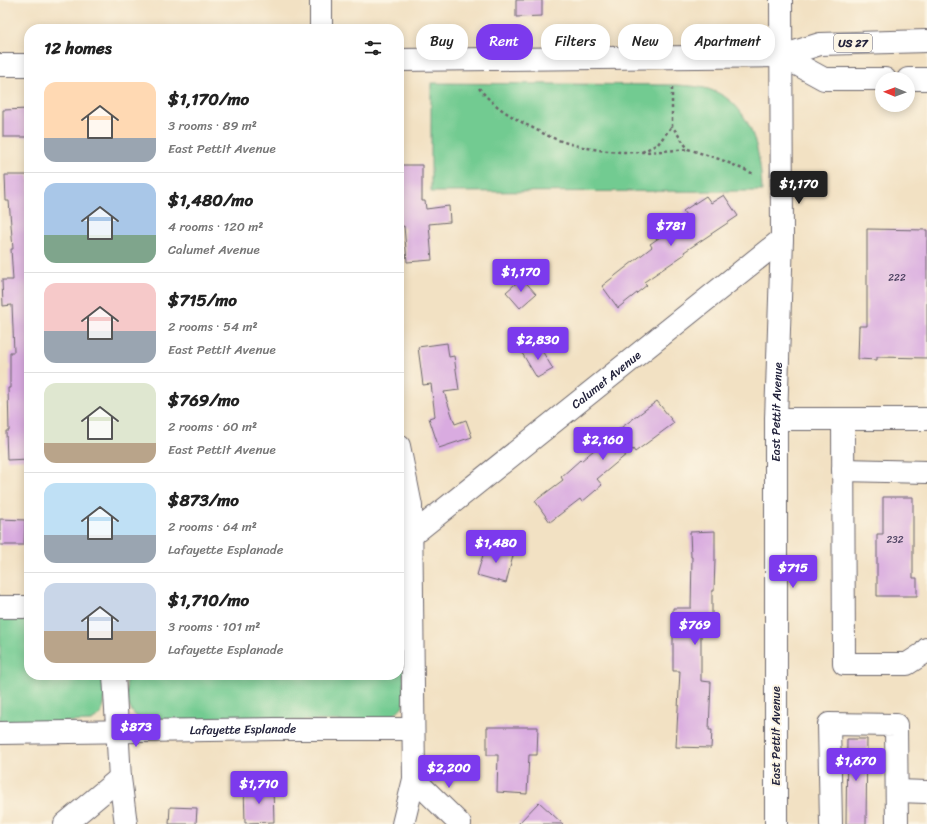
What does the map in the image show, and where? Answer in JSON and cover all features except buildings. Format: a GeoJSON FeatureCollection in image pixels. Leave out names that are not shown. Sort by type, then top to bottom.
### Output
{"type":"FeatureCollection","features":[{"type":"Feature","properties":{"kind":"main road"},"geometry":{"type":"LineString","coordinates":[[321,0],[321,24]]}},
{"type":"Feature","properties":{"kind":"main road","name":"East Pettit Avenue"},"geometry":{"type":"LineString","coordinates":[[776,824],[776,419],[782,239],[781,0]]}},
{"type":"Feature","properties":{"kind":"main road","name":"US 27"},"geometry":{"type":"LineString","coordinates":[[404,60],[782,56],[820,44],[927,42]]}},
{"type":"Feature","properties":{"kind":"main road","name":"US 27"},"geometry":{"type":"LineString","coordinates":[[782,56],[824,79],[875,79]]}},
{"type":"Feature","properties":{"kind":"main road"},"geometry":{"type":"LineString","coordinates":[[0,65],[24,65]]}},
{"type":"Feature","properties":{"kind":"main road"},"geometry":{"type":"LineString","coordinates":[[915,79],[927,79]]}},
{"type":"Feature","properties":{"kind":"main road","name":"Calumet Avenue"},"geometry":{"type":"LineString","coordinates":[[411,536],[782,239]]}},
{"type":"Feature","properties":{"kind":"main road"},"geometry":{"type":"LineString","coordinates":[[776,419],[927,419]]}},
{"type":"Feature","properties":{"kind":"main road"},"geometry":{"type":"LineString","coordinates":[[843,419],[844,664],[907,664],[924,653],[927,649]]}},
{"type":"Feature","properties":{"kind":"main road"},"geometry":{"type":"LineString","coordinates":[[843,470],[927,472]]}},
{"type":"Feature","properties":{"kind":"main road"},"geometry":{"type":"LineString","coordinates":[[403,824],[414,779],[413,729],[406,599],[411,536],[411,506],[404,471]]}},
{"type":"Feature","properties":{"kind":"main road"},"geometry":{"type":"LineString","coordinates":[[0,607],[24,607]]}},
{"type":"Feature","properties":{"kind":"main road"},"geometry":{"type":"LineString","coordinates":[[114,680],[120,778],[126,824]]}},
{"type":"Feature","properties":{"kind":"main road"},"geometry":{"type":"LineString","coordinates":[[831,824],[829,724],[896,725],[897,824]]}},
{"type":"Feature","properties":{"kind":"main road","name":"Lafayette Esplanade"},"geometry":{"type":"LineString","coordinates":[[0,733],[283,729],[413,729]]}},
{"type":"Feature","properties":{"kind":"main road"},"geometry":{"type":"LineString","coordinates":[[65,824],[120,778]]}},
{"type":"Feature","properties":{"kind":"main road"},"geometry":{"type":"LineString","coordinates":[[414,779],[460,824]]}},
{"type":"Feature","properties":{"kind":"main road"},"geometry":{"type":"LineString","coordinates":[[897,791],[927,792]]}},
{"type":"Feature","properties":{"kind":"path"},"geometry":{"type":"LineString","coordinates":[[479,88],[486,96],[515,118],[556,139],[584,148],[620,153],[688,149],[722,160],[754,174]]}},
{"type":"Feature","properties":{"kind":"path"},"geometry":{"type":"LineString","coordinates":[[672,88],[672,126],[688,149]]}},
{"type":"Feature","properties":{"kind":"path"},"geometry":{"type":"LineString","coordinates":[[640,153],[658,144],[672,126]]}},
{"type":"Feature","properties":{"kind":"green space"},"geometry":{"type":"Polygon","coordinates":[[[431,83],[677,85],[694,86],[711,90],[725,97],[736,106],[745,118],[752,132],[756,146],[762,191],[431,192],[431,83]]]}},
{"type":"Feature","properties":{"kind":"green space"},"geometry":{"type":"Polygon","coordinates":[[[24,613],[24,680],[104,680],[105,695],[103,707],[101,713],[97,717],[91,721],[0,724],[0,614],[24,613]]]}},
{"type":"Feature","properties":{"kind":"green space"},"geometry":{"type":"Polygon","coordinates":[[[126,680],[404,680],[404,705],[393,716],[380,721],[142,720],[132,712],[129,706],[126,680]]]}}]}
